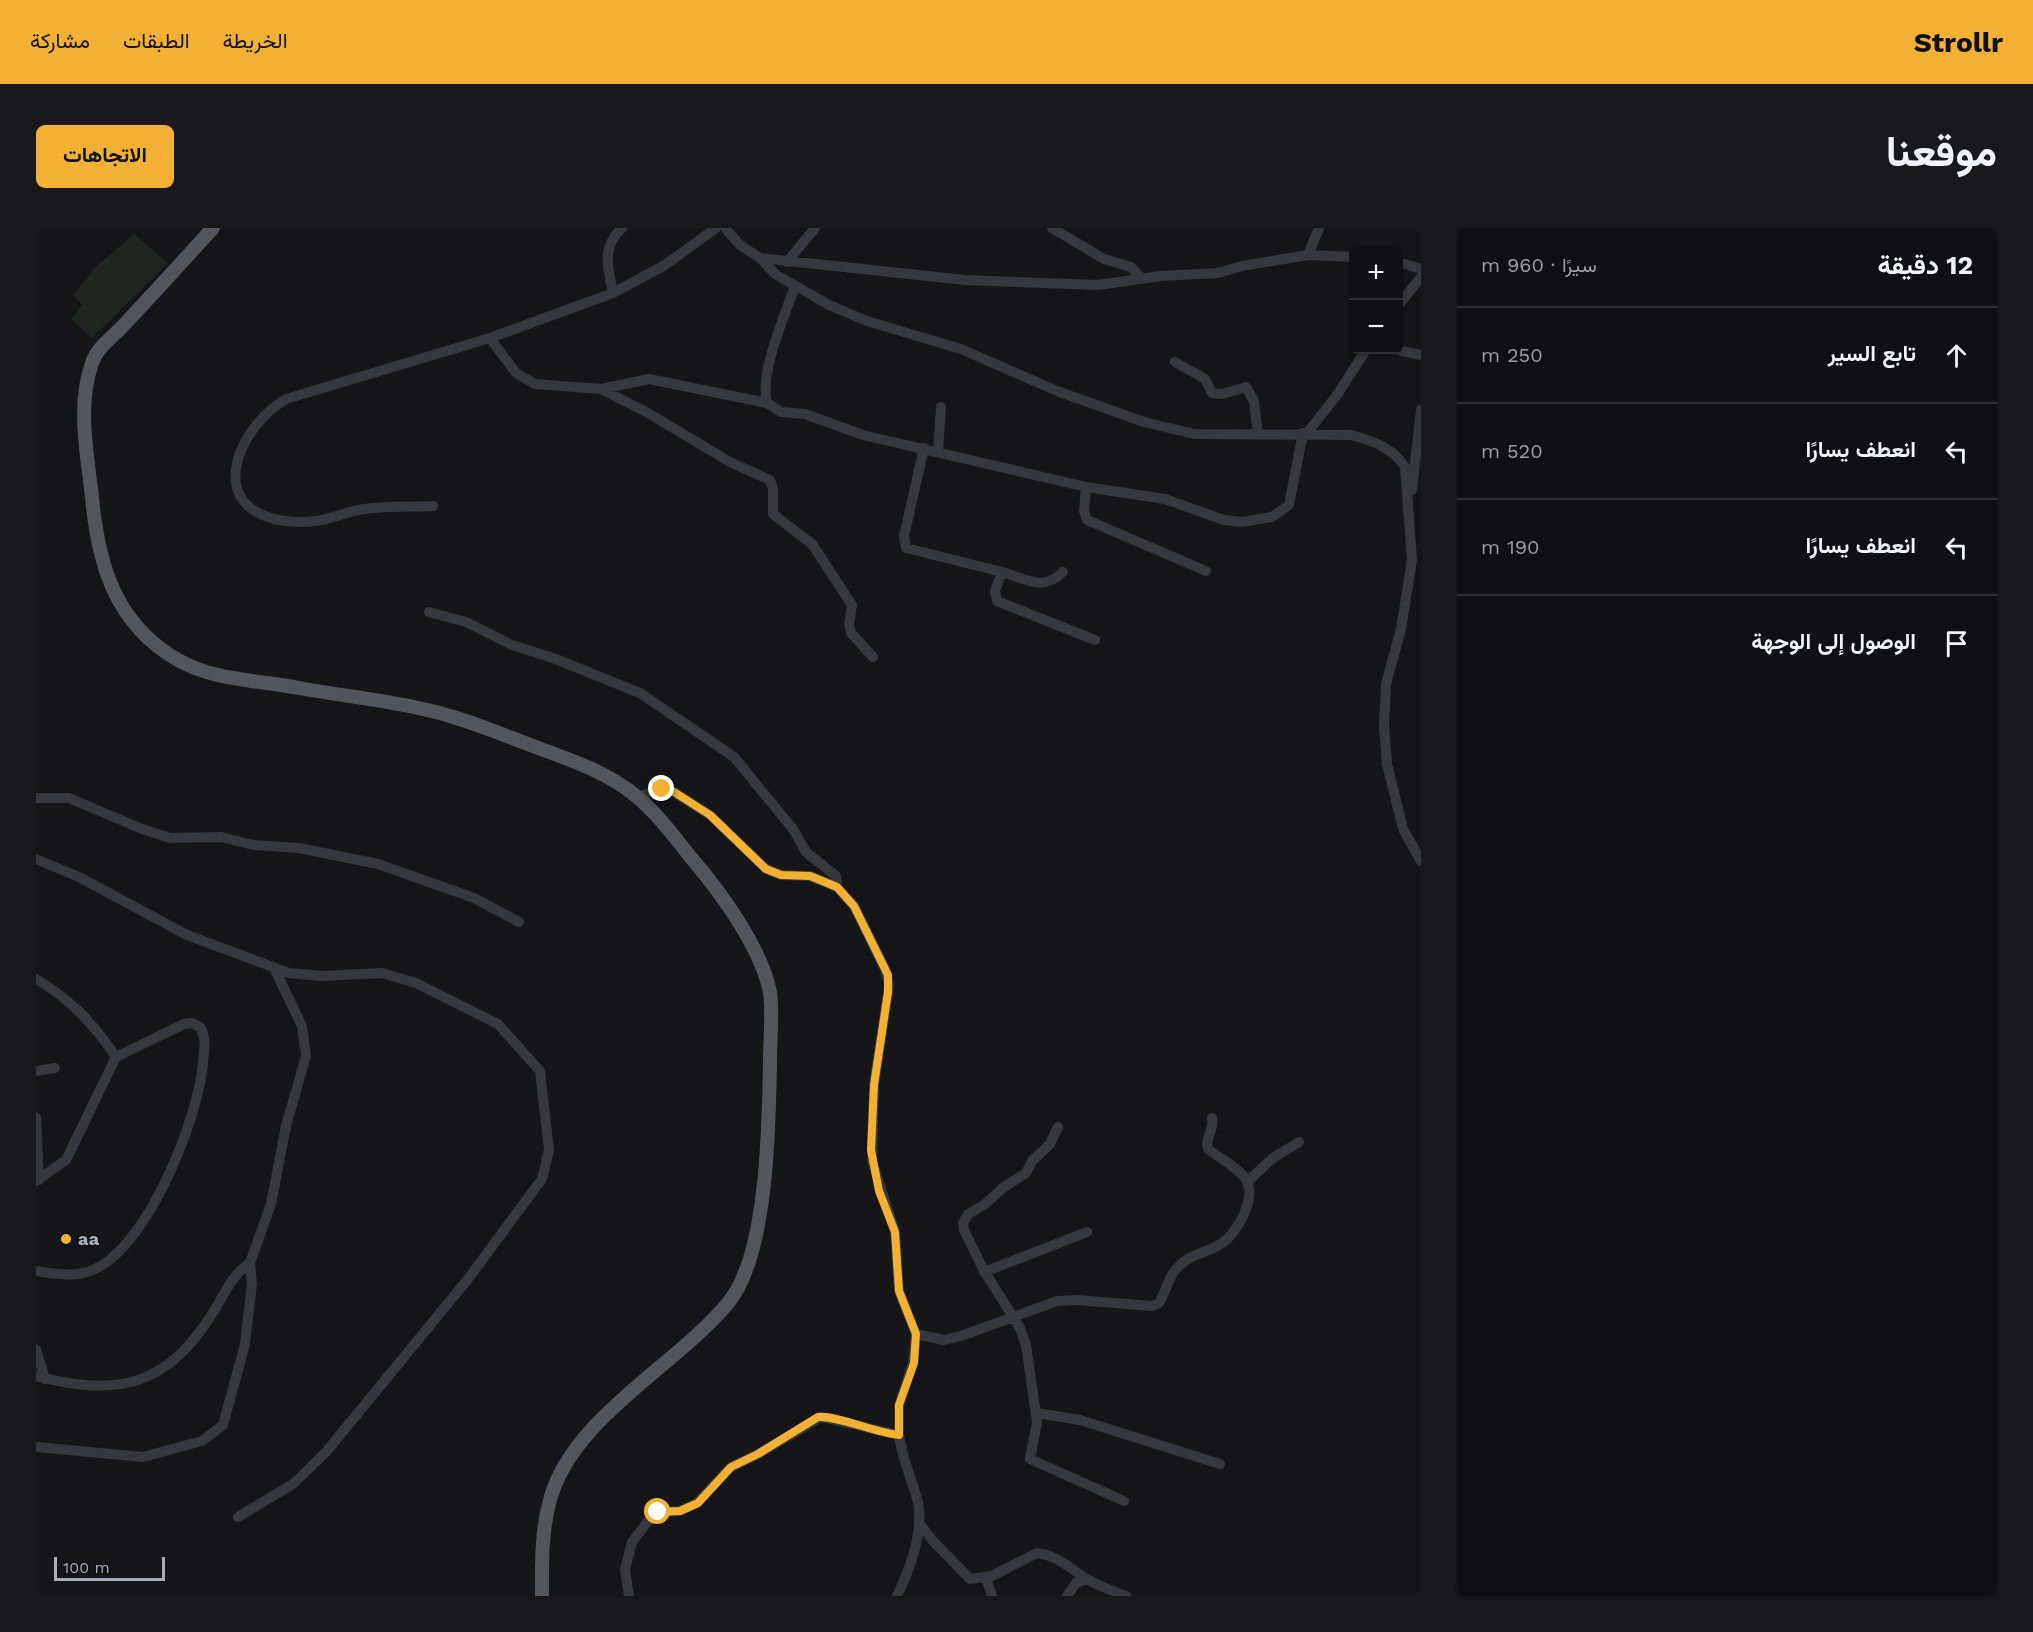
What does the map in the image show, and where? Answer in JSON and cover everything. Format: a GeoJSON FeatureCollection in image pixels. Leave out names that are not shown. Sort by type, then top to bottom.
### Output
{"type":"FeatureCollection","features":[{"type":"Feature","properties":{"kind":"main road"},"geometry":{"type":"LineString","coordinates":[[213,228],[97,351],[88,378],[84,419],[96,541],[102,564],[121,604],[141,630],[166,651],[181,662],[200,669],[242,680],[292,686],[448,716],[573,760],[610,779],[638,797],[667,827],[707,877],[747,937],[770,991],[770,1111],[763,1189],[747,1268],[729,1303],[700,1333],[592,1429],[561,1473],[550,1496],[545,1521],[542,1596]]}},
{"type":"Feature","properties":{"kind":"street"},"geometry":{"type":"LineString","coordinates":[[613,293],[607,251],[612,237],[622,228]]}},
{"type":"Feature","properties":{"kind":"street"},"geometry":{"type":"LineString","coordinates":[[433,506],[367,508],[318,521],[274,520],[246,505],[240,497],[237,484],[237,464],[259,421],[286,399],[490,338],[613,293],[665,265],[716,228]]}},
{"type":"Feature","properties":{"kind":"street"},"geometry":{"type":"LineString","coordinates":[[726,228],[741,245],[760,258],[775,274],[829,305],[867,321],[961,349],[1057,391],[1144,422],[1194,434],[1351,435],[1374,442],[1398,456],[1405,467],[1410,508],[1412,560],[1401,629],[1386,684],[1384,725],[1387,764],[1406,834],[1421,861]]}},
{"type":"Feature","properties":{"kind":"street"},"geometry":{"type":"LineString","coordinates":[[787,262],[815,228]]}},
{"type":"Feature","properties":{"kind":"street"},"geometry":{"type":"LineString","coordinates":[[1052,228],[1104,259],[1135,269],[1142,279]]}},
{"type":"Feature","properties":{"kind":"street"},"geometry":{"type":"LineString","coordinates":[[1308,255],[1319,228]]}},
{"type":"Feature","properties":{"kind":"street"},"geometry":{"type":"LineString","coordinates":[[760,258],[981,281],[1098,285],[1218,273],[1308,255],[1349,257]]}},
{"type":"Feature","properties":{"kind":"street"},"geometry":{"type":"LineString","coordinates":[[1403,264],[1421,269]]}},
{"type":"Feature","properties":{"kind":"street"},"geometry":{"type":"LineString","coordinates":[[1403,300],[1421,277]]}},
{"type":"Feature","properties":{"kind":"street"},"geometry":{"type":"LineString","coordinates":[[767,402],[766,387],[770,365],[795,286]]}},
{"type":"Feature","properties":{"kind":"street"},"geometry":{"type":"LineString","coordinates":[[490,338],[516,373],[528,381],[544,386],[601,389],[649,379],[767,402],[781,412],[804,414],[863,435],[1086,487],[1164,498],[1235,522],[1272,517],[1285,510],[1292,500],[1305,433],[1337,395],[1363,354]]}},
{"type":"Feature","properties":{"kind":"street"},"geometry":{"type":"LineString","coordinates":[[1403,351],[1421,354]]}},
{"type":"Feature","properties":{"kind":"street"},"geometry":{"type":"LineString","coordinates":[[1175,362],[1205,379],[1212,393],[1222,394],[1246,387],[1254,401],[1258,434]]}},
{"type":"Feature","properties":{"kind":"street"},"geometry":{"type":"LineString","coordinates":[[601,389],[648,413],[730,462],[770,480],[773,489],[773,514],[812,544],[829,568],[852,605],[849,624],[851,633],[873,657]]}},
{"type":"Feature","properties":{"kind":"street"},"geometry":{"type":"LineString","coordinates":[[938,451],[941,407]]}},
{"type":"Feature","properties":{"kind":"street"},"geometry":{"type":"LineString","coordinates":[[1410,508],[1421,410]]}},
{"type":"Feature","properties":{"kind":"street"},"geometry":{"type":"LineString","coordinates":[[924,448],[904,536],[906,548],[1044,584],[1053,582],[1063,572]]}},
{"type":"Feature","properties":{"kind":"street"},"geometry":{"type":"LineString","coordinates":[[1086,487],[1084,514],[1087,520],[1206,571]]}},
{"type":"Feature","properties":{"kind":"street"},"geometry":{"type":"LineString","coordinates":[[1002,572],[994,594],[997,601],[1095,640]]}},
{"type":"Feature","properties":{"kind":"street"},"geometry":{"type":"LineString","coordinates":[[429,612],[466,622],[512,645],[553,658],[645,696],[741,764],[793,829],[806,852],[836,876],[837,887]]}},
{"type":"Feature","properties":{"kind":"street"},"geometry":{"type":"LineString","coordinates":[[638,797],[657,790],[674,792],[710,815],[766,869],[781,875],[810,876],[837,887],[854,906],[888,978],[874,1085],[872,1161],[895,1232],[899,1291],[916,1334],[914,1363],[899,1405],[899,1435],[918,1502],[920,1523],[911,1561],[897,1596]]}},
{"type":"Feature","properties":{"kind":"street"},"geometry":{"type":"LineString","coordinates":[[36,798],[69,798],[142,829],[170,838],[221,837],[254,845],[299,848],[378,864],[474,898],[519,922]]}},
{"type":"Feature","properties":{"kind":"street"},"geometry":{"type":"LineString","coordinates":[[1406,834],[1421,846]]}},
{"type":"Feature","properties":{"kind":"street"},"geometry":{"type":"LineString","coordinates":[[36,859],[79,877],[187,935],[288,973],[322,976],[391,975],[422,986],[493,1021],[512,1037],[540,1071],[549,1150],[542,1179],[534,1191],[468,1279],[333,1444],[293,1484],[238,1516]]}},
{"type":"Feature","properties":{"kind":"street"},"geometry":{"type":"LineString","coordinates":[[36,1447],[136,1458],[202,1441],[219,1431],[226,1417],[244,1344],[252,1284],[250,1263],[271,1204],[286,1126],[306,1056],[302,1026],[274,968]]}},
{"type":"Feature","properties":{"kind":"street"},"geometry":{"type":"LineString","coordinates":[[36,979],[75,1005],[102,1036],[116,1057]]}},
{"type":"Feature","properties":{"kind":"street"},"geometry":{"type":"LineString","coordinates":[[36,1271],[71,1274],[95,1270],[139,1226],[179,1156],[200,1085],[205,1046],[203,1032],[196,1024],[183,1024],[116,1057],[66,1160],[38,1180]]}},
{"type":"Feature","properties":{"kind":"street"},"geometry":{"type":"LineString","coordinates":[[36,1071],[55,1068]]}},
{"type":"Feature","properties":{"kind":"street"},"geometry":{"type":"LineString","coordinates":[[36,1117],[38,1180]]}},
{"type":"Feature","properties":{"kind":"street"},"geometry":{"type":"LineString","coordinates":[[916,1334],[944,1340],[1057,1301],[1076,1300],[1152,1306],[1159,1304],[1166,1284],[1181,1264],[1204,1250],[1220,1245],[1230,1235],[1248,1202],[1247,1182],[1208,1149],[1206,1144],[1213,1124],[1212,1118]]}},
{"type":"Feature","properties":{"kind":"street"},"geometry":{"type":"LineString","coordinates":[[1058,1127],[1050,1144],[1032,1161],[1026,1173],[964,1219],[964,1230],[984,1272],[1013,1317],[1026,1345],[1037,1413],[1030,1459],[1124,1501]]}},
{"type":"Feature","properties":{"kind":"street"},"geometry":{"type":"LineString","coordinates":[[1247,1182],[1274,1158],[1299,1142]]}},
{"type":"Feature","properties":{"kind":"street"},"geometry":{"type":"LineString","coordinates":[[984,1272],[1088,1232]]}},
{"type":"Feature","properties":{"kind":"street"},"geometry":{"type":"LineString","coordinates":[[36,1349],[40,1377],[65,1384],[110,1386],[154,1374],[182,1354],[205,1325],[235,1276],[250,1263]]}},
{"type":"Feature","properties":{"kind":"street"},"geometry":{"type":"LineString","coordinates":[[1037,1413],[1074,1418],[1220,1464]]}},
{"type":"Feature","properties":{"kind":"street"},"geometry":{"type":"LineString","coordinates":[[629,1596],[625,1570],[636,1535],[658,1512],[680,1511],[702,1500],[731,1467],[821,1417],[899,1435]]}},
{"type":"Feature","properties":{"kind":"street"},"geometry":{"type":"LineString","coordinates":[[920,1523],[960,1571],[970,1579],[986,1578],[1037,1553],[1045,1554],[1067,1565],[1086,1579],[1125,1596]]}},
{"type":"Feature","properties":{"kind":"street"},"geometry":{"type":"LineString","coordinates":[[986,1578],[992,1596]]}},
{"type":"Feature","properties":{"kind":"street"},"geometry":{"type":"LineString","coordinates":[[1067,1596],[1076,1583],[1086,1579]]}},
{"type":"Feature","properties":{"kind":"shaded area"},"geometry":{"type":"Polygon","coordinates":[[[134,234],[168,263],[92,338],[71,319],[82,305],[73,295],[98,265],[134,234]]]}},
{"type":"Feature","properties":{"kind":"place","name":"aa"},"geometry":{"type":"Point","coordinates":[66,1239]}},
{"type":"Feature","properties":{"kind":"route"},"geometry":{"type":"LineString","coordinates":[[658,1512],[680,1511],[698,1503],[725,1471],[782,1441],[818,1417],[826,1416],[868,1430],[899,1435],[899,1405],[914,1363],[916,1334],[899,1291],[895,1232],[879,1191],[872,1161],[874,1085],[889,986],[885,969],[854,906],[837,887],[810,876],[781,875],[766,869],[717,820],[674,792],[662,789]]}}]}
